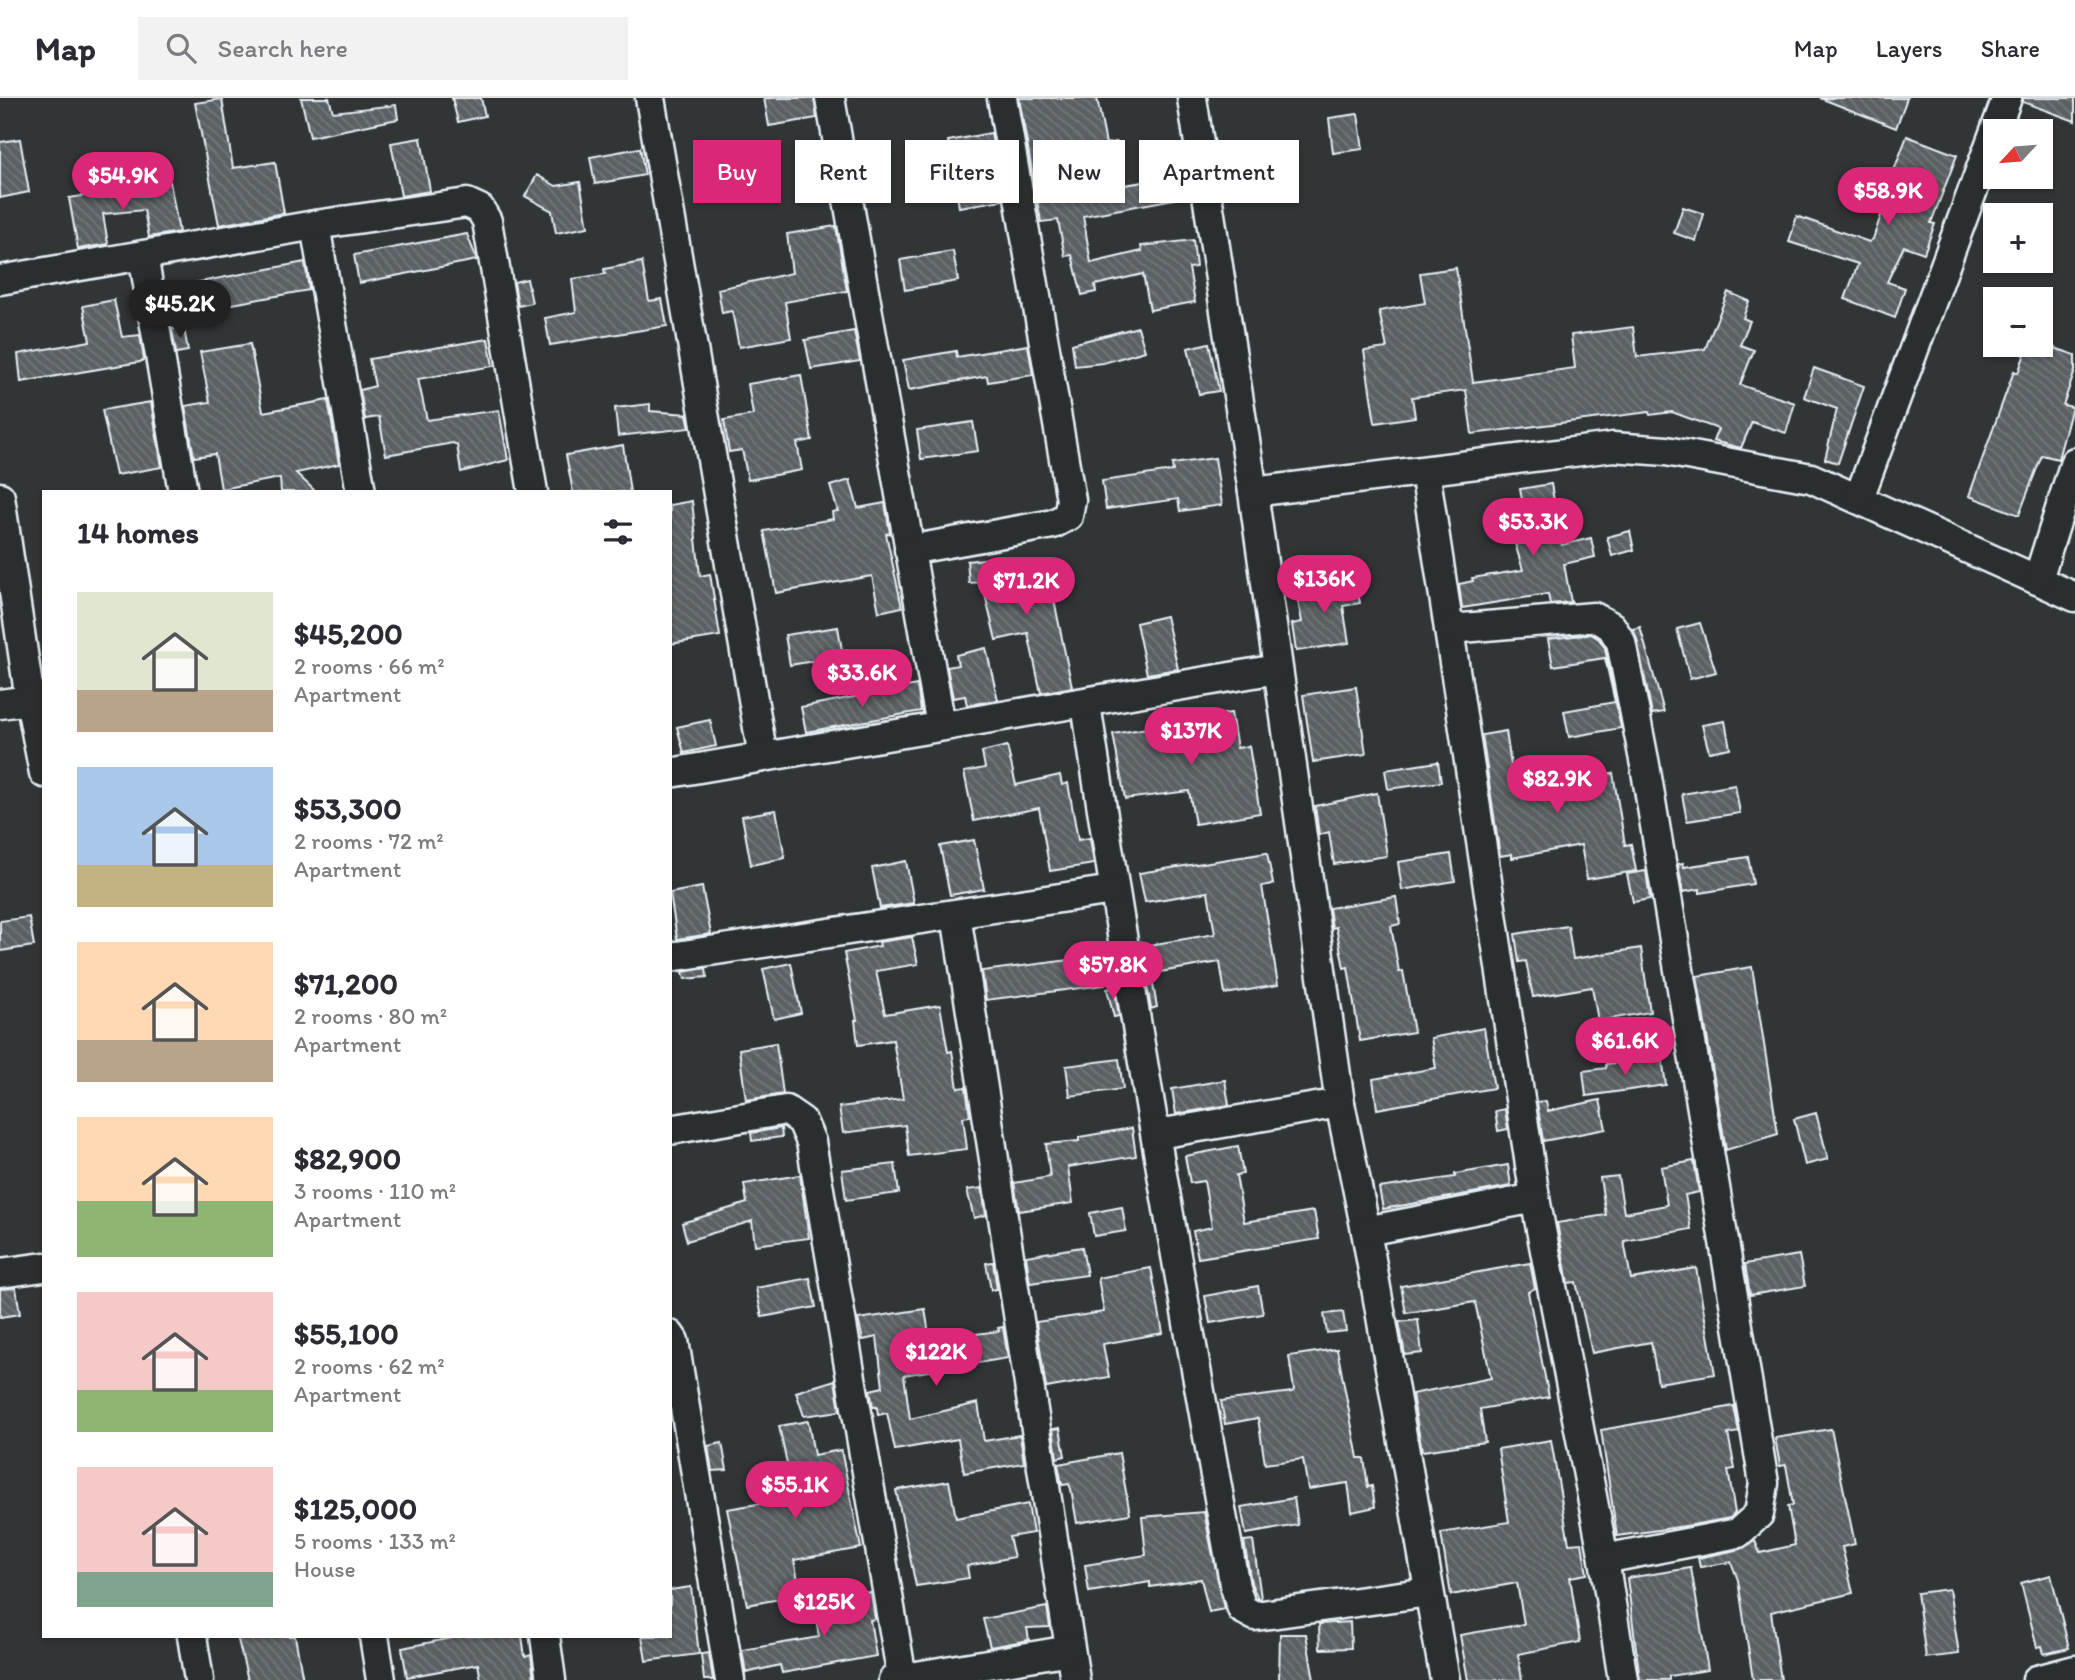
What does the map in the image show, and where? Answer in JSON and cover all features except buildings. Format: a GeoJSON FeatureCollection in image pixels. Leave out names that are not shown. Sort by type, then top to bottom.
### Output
{"type":"FeatureCollection","features":[{"type":"Feature","properties":{"kind":"street"},"geometry":{"type":"LineString","coordinates":[[650,98],[763,757]]}},
{"type":"Feature","properties":{"kind":"street"},"geometry":{"type":"LineString","coordinates":[[830,98],[941,726]]}},
{"type":"Feature","properties":{"kind":"street"},"geometry":{"type":"LineString","coordinates":[[909,550],[1053,524],[1068,516],[1071,500],[1002,98]]}},
{"type":"Feature","properties":{"kind":"street"},"geometry":{"type":"LineString","coordinates":[[1192,98],[1253,492],[1340,1104],[1366,1231],[1445,1680]]}},
{"type":"Feature","properties":{"kind":"street"},"geometry":{"type":"LineString","coordinates":[[1859,498],[2007,98]]}},
{"type":"Feature","properties":{"kind":"street"},"geometry":{"type":"LineString","coordinates":[[0,280],[315,225],[467,203],[480,209],[487,221],[533,490]]}},
{"type":"Feature","properties":{"kind":"street"},"geometry":{"type":"LineString","coordinates":[[315,225],[360,490]]}},
{"type":"Feature","properties":{"kind":"street"},"geometry":{"type":"LineString","coordinates":[[143,255],[183,490]]}},
{"type":"Feature","properties":{"kind":"street"},"geometry":{"type":"LineString","coordinates":[[1253,492],[1613,447],[1666,452],[1811,478],[2075,597]]}},
{"type":"Feature","properties":{"kind":"street"},"geometry":{"type":"LineString","coordinates":[[2038,579],[2075,462]]}},
{"type":"Feature","properties":{"kind":"street"},"geometry":{"type":"LineString","coordinates":[[1425,471],[1535,1198],[1604,1559],[1623,1680]]}},
{"type":"Feature","properties":{"kind":"street"},"geometry":{"type":"LineString","coordinates":[[1,512],[42,763]]}},
{"type":"Feature","properties":{"kind":"street"},"geometry":{"type":"LineString","coordinates":[[1450,629],[1594,617],[1611,626],[1621,642],[1645,765],[1764,1483],[1759,1514],[1738,1533],[1604,1559]]}},
{"type":"Feature","properties":{"kind":"street"},"geometry":{"type":"LineString","coordinates":[[672,774],[1277,669]]}},
{"type":"Feature","properties":{"kind":"street"},"geometry":{"type":"LineString","coordinates":[[0,704],[30,700]]}},
{"type":"Feature","properties":{"kind":"street"},"geometry":{"type":"LineString","coordinates":[[1086,704],[1113,890],[1158,1134],[1184,1304],[1235,1587],[1242,1609],[1255,1616],[1429,1592]]}},
{"type":"Feature","properties":{"kind":"street"},"geometry":{"type":"LineString","coordinates":[[672,957],[1113,890]]}},
{"type":"Feature","properties":{"kind":"street"},"geometry":{"type":"LineString","coordinates":[[956,915],[1075,1680]]}},
{"type":"Feature","properties":{"kind":"street"},"geometry":{"type":"LineString","coordinates":[[1158,1134],[1340,1104]]}},
{"type":"Feature","properties":{"kind":"street"},"geometry":{"type":"LineString","coordinates":[[672,1130],[786,1110],[802,1121],[807,1132],[897,1679],[1070,1650]]}},
{"type":"Feature","properties":{"kind":"street"},"geometry":{"type":"LineString","coordinates":[[1366,1231],[1535,1198]]}},
{"type":"Feature","properties":{"kind":"street"},"geometry":{"type":"LineString","coordinates":[[0,1273],[42,1268]]}},
{"type":"Feature","properties":{"kind":"street"},"geometry":{"type":"LineString","coordinates":[[672,1338],[730,1680]]}},
{"type":"Feature","properties":{"kind":"street"},"geometry":{"type":"LineString","coordinates":[[192,1638],[199,1680]]}},
{"type":"Feature","properties":{"kind":"street"},"geometry":{"type":"LineString","coordinates":[[374,1638],[381,1680]]}},
{"type":"Feature","properties":{"kind":"street"},"geometry":{"type":"LineString","coordinates":[[545,1638],[551,1680]]}},
{"type":"Feature","properties":{"kind":"street"},"geometry":{"type":"LineString","coordinates":[[2037,1680],[2075,1670]]}}]}
